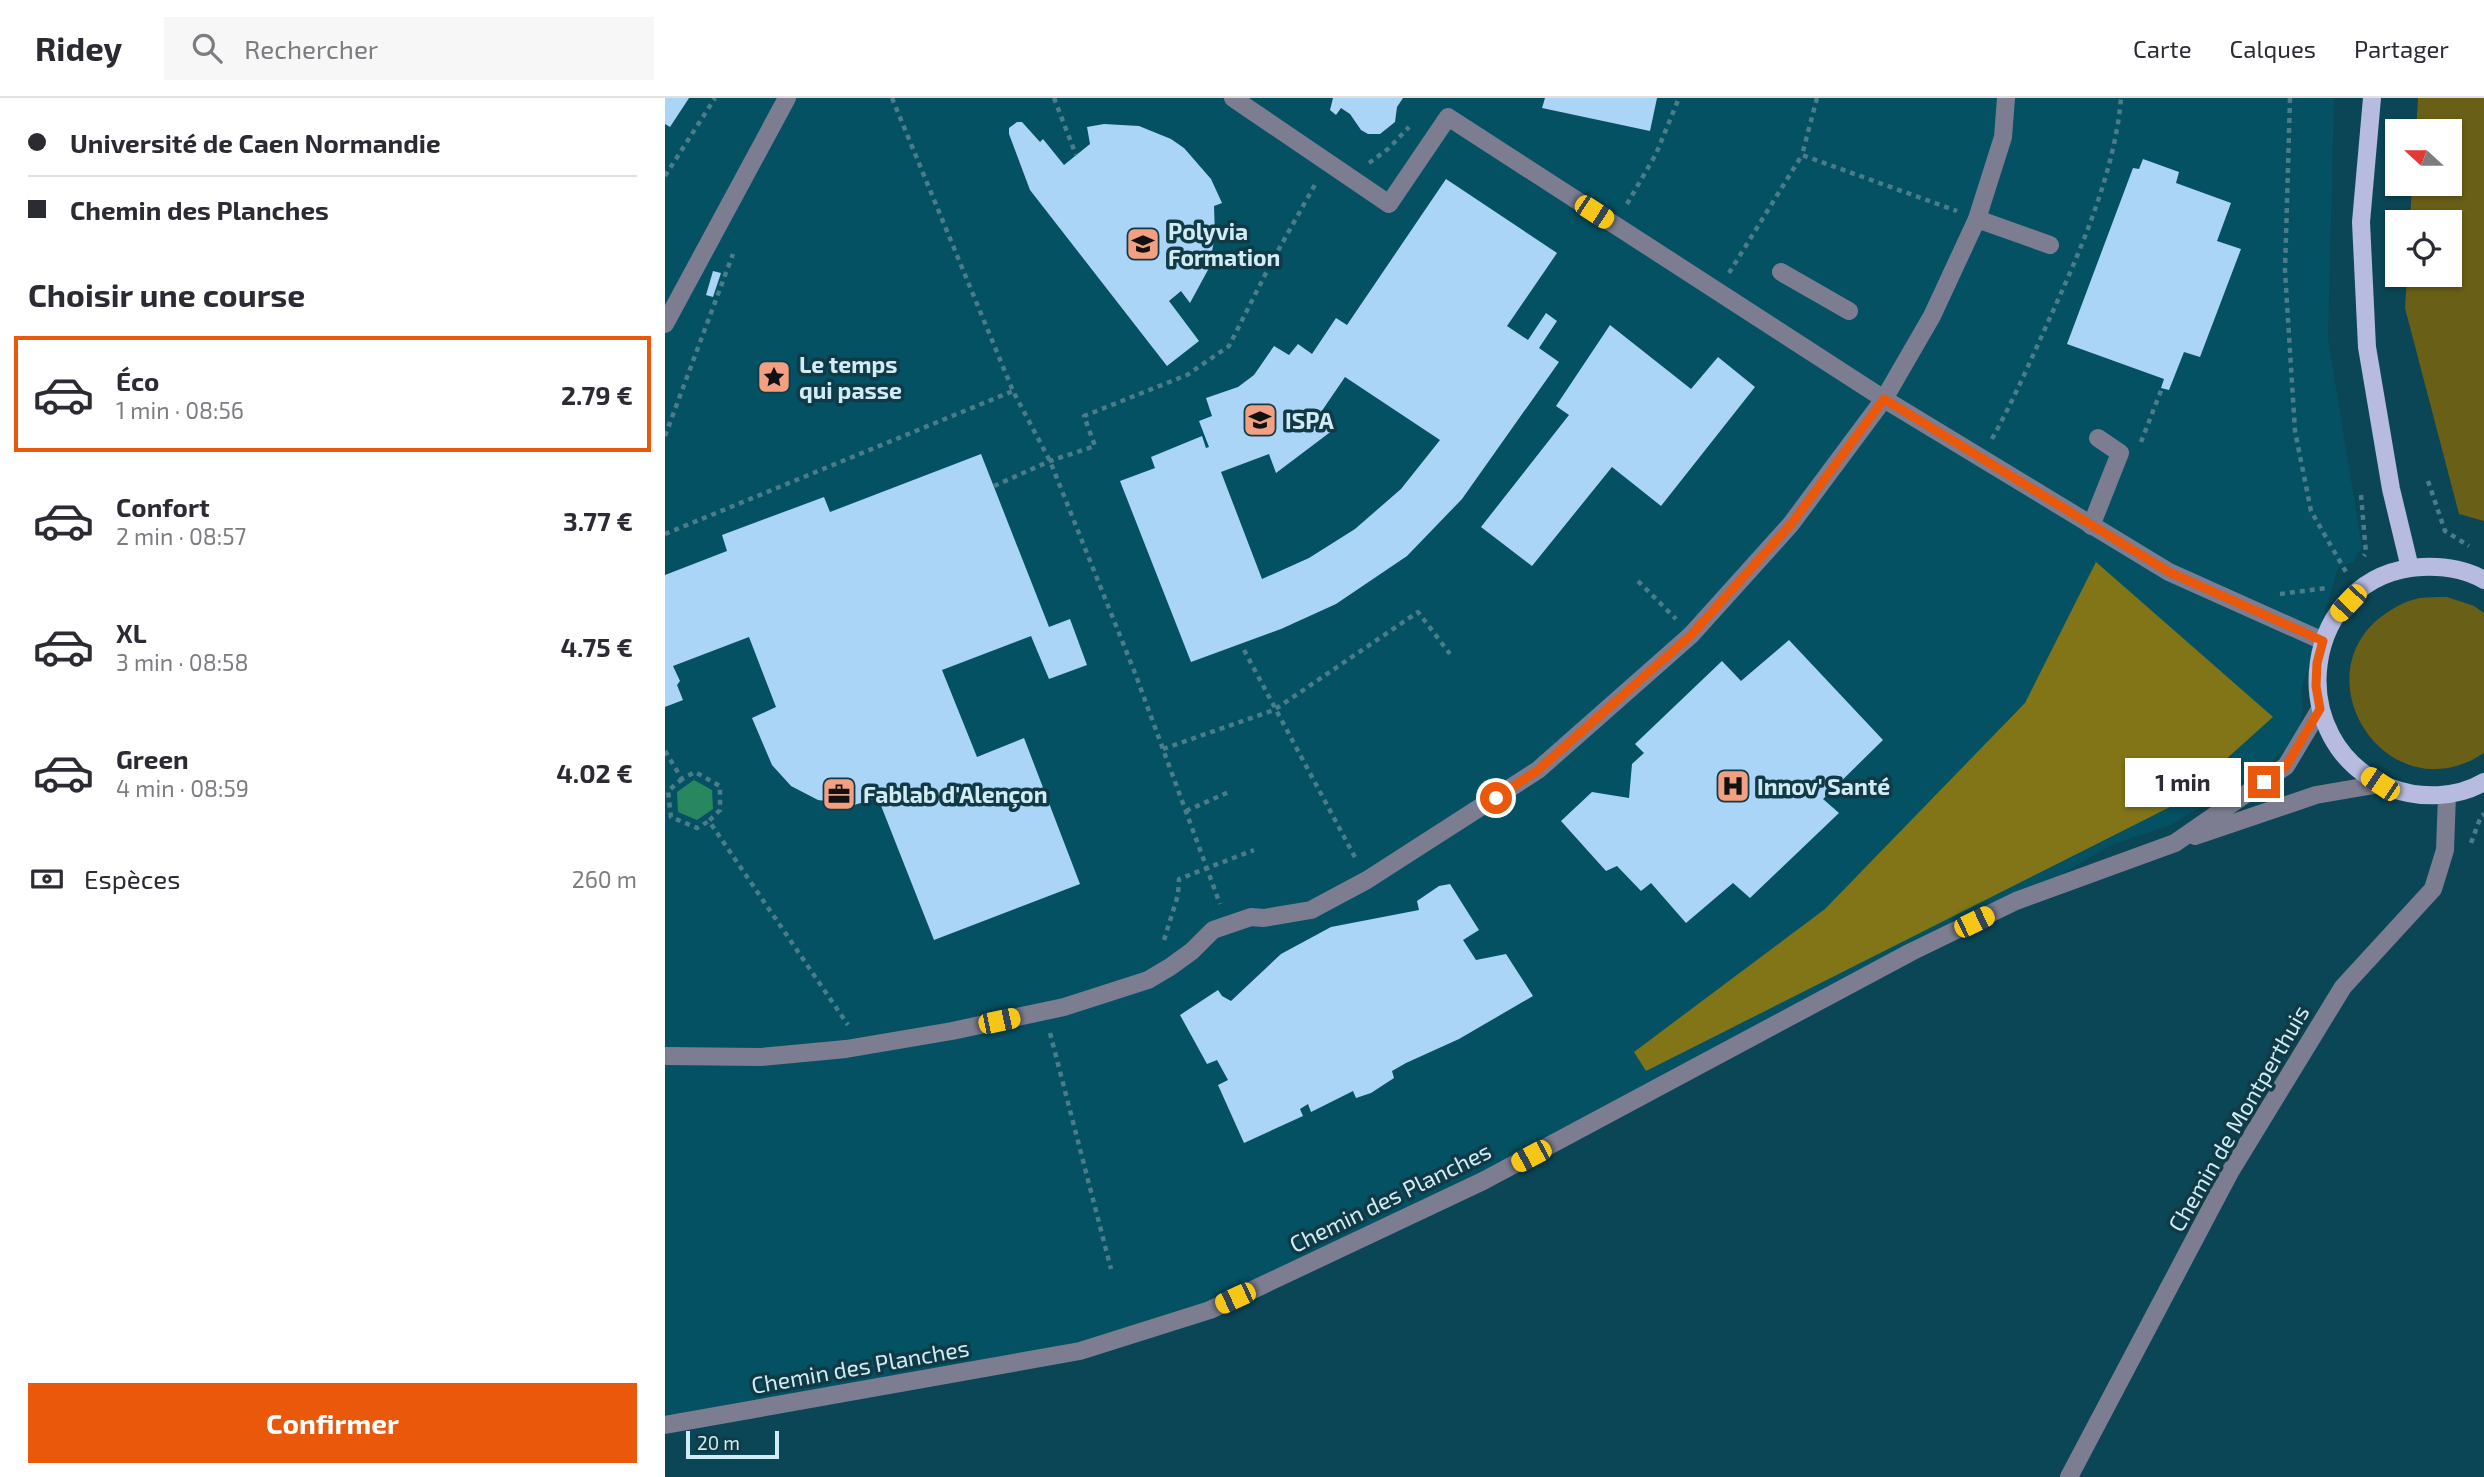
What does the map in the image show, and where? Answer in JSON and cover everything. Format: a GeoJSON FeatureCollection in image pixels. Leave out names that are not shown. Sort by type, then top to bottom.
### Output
{"type":"FeatureCollection","features":[{"type":"Feature","properties":{"kind":"main road"},"geometry":{"type":"LineString","coordinates":[[2372,98],[2361,222],[2367,347],[2391,489],[2410,568]]}},
{"type":"Feature","properties":{"kind":"main road"},"geometry":{"type":"LineString","coordinates":[[2484,580],[2472,573],[2442,566],[2410,568],[2382,576],[2358,592],[2337,614],[2323,641],[2317,663],[2316,686],[2320,709],[2332,740],[2353,765],[2380,784],[2424,796],[2447,795],[2484,782]]}},
{"type":"Feature","properties":{"kind":"street"},"geometry":{"type":"LineString","coordinates":[[665,324],[787,98]]}},
{"type":"Feature","properties":{"kind":"street"},"geometry":{"type":"LineString","coordinates":[[1233,98],[1389,204],[1448,117],[1884,399],[2091,526],[2169,572],[2323,641]]}},
{"type":"Feature","properties":{"kind":"street"},"geometry":{"type":"LineString","coordinates":[[665,1056],[761,1057],[846,1049],[952,1031],[1046,1010],[1148,980],[1192,951],[1213,930],[1251,917],[1263,918],[1311,910],[1367,880],[1538,770],[1691,635],[1791,524],[1884,399],[1932,316],[1977,219],[2003,137],[2006,98]]}},
{"type":"Feature","properties":{"kind":"street"},"geometry":{"type":"LineString","coordinates":[[1977,219],[2050,245]]}},
{"type":"Feature","properties":{"kind":"street"},"geometry":{"type":"LineString","coordinates":[[1781,272],[1849,311]]}},
{"type":"Feature","properties":{"kind":"street"},"geometry":{"type":"LineString","coordinates":[[2091,526],[2120,453],[2098,438]]}},
{"type":"Feature","properties":{"kind":"street","name":"Chemin des Planches"},"geometry":{"type":"LineString","coordinates":[[665,1425],[1080,1351],[1210,1310],[1483,1181],[1911,952],[2016,901],[2175,843],[2286,766],[2320,709]]}},
{"type":"Feature","properties":{"kind":"street"},"geometry":{"type":"LineString","coordinates":[[2175,843],[2316,795],[2380,784]]}},
{"type":"Feature","properties":{"kind":"street","name":"Chemin de Montperthuis"},"geometry":{"type":"LineString","coordinates":[[2069,1477],[2230,1172],[2343,988],[2433,889],[2445,850],[2447,795]]}},
{"type":"Feature","properties":{"kind":"path"},"geometry":{"type":"LineString","coordinates":[[665,176],[715,98]]}},
{"type":"Feature","properties":{"kind":"path"},"geometry":{"type":"LineString","coordinates":[[892,98],[1013,391],[1050,461],[1163,749],[1228,924]]}},
{"type":"Feature","properties":{"kind":"path"},"geometry":{"type":"LineString","coordinates":[[1054,98],[1076,155]]}},
{"type":"Feature","properties":{"kind":"path"},"geometry":{"type":"LineString","coordinates":[[1615,226],[1656,154],[1679,98]]}},
{"type":"Feature","properties":{"kind":"path"},"geometry":{"type":"LineString","coordinates":[[1717,292],[1802,155],[1817,98]]}},
{"type":"Feature","properties":{"kind":"path"},"geometry":{"type":"LineString","coordinates":[[1979,457],[2011,404],[2082,248],[2119,130],[2122,98]]}},
{"type":"Feature","properties":{"kind":"path"},"geometry":{"type":"LineString","coordinates":[[2290,98],[2285,271],[2295,431],[2311,511],[2358,592]]}},
{"type":"Feature","properties":{"kind":"path"},"geometry":{"type":"LineString","coordinates":[[994,486],[1050,461],[1095,446],[1084,416],[1187,375],[1229,346],[1317,181],[1342,162],[1369,163],[1388,149],[1410,126]]}},
{"type":"Feature","properties":{"kind":"path"},"geometry":{"type":"LineString","coordinates":[[1802,155],[1977,219]]}},
{"type":"Feature","properties":{"kind":"path"},"geometry":{"type":"LineString","coordinates":[[665,163],[671,167]]}},
{"type":"Feature","properties":{"kind":"path"},"geometry":{"type":"LineString","coordinates":[[665,436],[733,252]]}},
{"type":"Feature","properties":{"kind":"path"},"geometry":{"type":"LineString","coordinates":[[665,534],[1013,391]]}},
{"type":"Feature","properties":{"kind":"path"},"geometry":{"type":"LineString","coordinates":[[2428,481],[2445,531],[2473,549]]}},
{"type":"Feature","properties":{"kind":"path"},"geometry":{"type":"LineString","coordinates":[[1638,581],[1691,635]]}},
{"type":"Feature","properties":{"kind":"path"},"geometry":{"type":"LineString","coordinates":[[1163,749],[1274,710],[1418,612],[1450,654]]}},
{"type":"Feature","properties":{"kind":"path"},"geometry":{"type":"LineString","coordinates":[[1244,650],[1367,880]]}},
{"type":"Feature","properties":{"kind":"path"},"geometry":{"type":"LineString","coordinates":[[665,751],[682,779]]}},
{"type":"Feature","properties":{"kind":"path"},"geometry":{"type":"LineString","coordinates":[[695,772],[719,786],[720,810],[709,821],[697,828],[671,817],[668,791],[682,779],[695,772]]}},
{"type":"Feature","properties":{"kind":"path"},"geometry":{"type":"LineString","coordinates":[[1186,811],[1231,791]]}},
{"type":"Feature","properties":{"kind":"path"},"geometry":{"type":"LineString","coordinates":[[2469,847],[2484,814]]}},
{"type":"Feature","properties":{"kind":"path"},"geometry":{"type":"LineString","coordinates":[[665,821],[671,817]]}},
{"type":"Feature","properties":{"kind":"path"},"geometry":{"type":"LineString","coordinates":[[709,821],[850,1028]]}},
{"type":"Feature","properties":{"kind":"path"},"geometry":{"type":"LineString","coordinates":[[1159,946],[1165,939],[1178,895],[1179,879],[1254,850]]}},
{"type":"Feature","properties":{"kind":"path"},"geometry":{"type":"LineString","coordinates":[[1046,1010],[1111,1269]]}},
{"type":"Feature","properties":{"kind":"shaded area"},"geometry":{"type":"Polygon","coordinates":[[[665,98],[2334,98],[2328,340],[2362,547],[2353,562],[2338,568],[2301,690],[2303,707],[2300,725],[2287,747],[2269,763],[2171,825],[2111,845],[2016,901],[1483,1181],[1210,1310],[1080,1351],[665,1425],[665,98]]]}},
{"type":"Feature","properties":{"kind":"shaded area"},"geometry":{"type":"Polygon","coordinates":[[[2418,98],[2484,98],[2484,521],[2459,514],[2405,308],[2406,287],[2462,287],[2462,210],[2411,210],[2411,196],[2462,196],[2462,119],[2417,119],[2418,98]]]}},
{"type":"Feature","properties":{"kind":"shaded area"},"geometry":{"type":"Polygon","coordinates":[[[2096,562],[2273,717],[2176,804],[1646,1071],[1634,1052],[1825,909],[2025,703],[2096,562]]]}},
{"type":"Feature","properties":{"kind":"shaded area"},"geometry":{"type":"Polygon","coordinates":[[[2447,597],[2474,606],[2484,613],[2484,753],[2465,763],[2434,769],[2406,764],[2382,749],[2363,727],[2352,701],[2350,673],[2357,645],[2377,620],[2408,601],[2447,597]]]}},
{"type":"Feature","properties":{"kind":"shaded area"},"geometry":{"type":"Polygon","coordinates":[[[694,780],[712,790],[713,809],[697,820],[678,812],[677,792],[694,780]]]}},
{"type":"Feature","properties":{"kind":"building"},"geometry":{"type":"Polygon","coordinates":[[[665,98],[689,98],[670,127],[665,124],[665,98]]]}},
{"type":"Feature","properties":{"kind":"building"},"geometry":{"type":"Polygon","coordinates":[[[1333,98],[1403,98],[1397,107],[1395,122],[1380,134],[1368,134],[1341,108],[1336,115],[1330,110],[1333,98]]]}},
{"type":"Feature","properties":{"kind":"building"},"geometry":{"type":"Polygon","coordinates":[[[1545,98],[1657,98],[1650,131],[1542,108],[1545,98]]]}},
{"type":"Feature","properties":{"kind":"building","name":"Polyvia Formation"},"geometry":{"type":"Polygon","coordinates":[[[1022,122],[1040,142],[1043,139],[1064,165],[1090,144],[1087,127],[1104,124],[1139,126],[1171,139],[1184,148],[1211,179],[1222,203],[1214,206],[1215,235],[1209,268],[1190,303],[1181,291],[1169,301],[1199,341],[1167,366],[1030,190],[1009,134],[1009,128],[1022,122]]]}},
{"type":"Feature","properties":{"kind":"building"},"geometry":{"type":"Polygon","coordinates":[[[2143,159],[2179,172],[2176,183],[2231,203],[2217,241],[2241,249],[2200,357],[2184,352],[2169,390],[2161,388],[2164,379],[2067,344],[2133,168],[2139,169],[2143,159]]]}},
{"type":"Feature","properties":{"kind":"building","name":"ISPA"},"geometry":{"type":"Polygon","coordinates":[[[1446,179],[1557,253],[1507,326],[1528,340],[1546,313],[1557,321],[1539,348],[1559,362],[1462,499],[1407,556],[1336,604],[1281,629],[1191,662],[1120,481],[1155,468],[1151,457],[1202,436],[1206,448],[1209,447],[1199,421],[1212,416],[1206,398],[1238,387],[1254,375],[1274,346],[1289,355],[1298,344],[1312,354],[1336,318],[1347,325],[1446,179]],[[1345,377],[1317,418],[1333,430],[1276,473],[1269,454],[1221,472],[1262,579],[1309,558],[1355,529],[1401,489],[1440,440],[1345,377]]]}},
{"type":"Feature","properties":{"kind":"building"},"geometry":{"type":"Polygon","coordinates":[[[713,271],[721,273],[713,297],[706,295],[713,271]]]}},
{"type":"Feature","properties":{"kind":"building"},"geometry":{"type":"Polygon","coordinates":[[[1610,325],[1691,389],[1718,357],[1755,387],[1661,506],[1612,467],[1532,566],[1481,527],[1569,415],[1556,406],[1610,325]]]}},
{"type":"Feature","properties":{"kind":"building"},"geometry":{"type":"Polygon","coordinates":[[[981,454],[1049,627],[1070,619],[1087,665],[1049,679],[1031,636],[942,670],[977,757],[1024,738],[1080,884],[934,940],[878,798],[854,805],[818,800],[791,786],[772,765],[752,718],[776,707],[749,637],[673,666],[680,681],[677,685],[683,700],[665,707],[665,575],[727,551],[722,535],[824,497],[830,512],[981,454]]]}},
{"type":"Feature","properties":{"kind":"building","name":"Innov' Santé"},"geometry":{"type":"Polygon","coordinates":[[[1789,640],[1883,740],[1823,799],[1839,813],[1750,898],[1733,883],[1686,923],[1651,883],[1641,891],[1617,866],[1606,871],[1561,821],[1592,792],[1629,798],[1632,764],[1644,753],[1635,744],[1722,661],[1741,681],[1789,640]]]}},
{"type":"Feature","properties":{"kind":"building"},"geometry":{"type":"Polygon","coordinates":[[[1450,884],[1479,930],[1463,940],[1476,960],[1506,954],[1533,996],[1459,1039],[1392,1071],[1394,1078],[1371,1093],[1356,1098],[1353,1091],[1311,1112],[1308,1104],[1300,1109],[1303,1116],[1244,1143],[1218,1085],[1228,1080],[1217,1060],[1207,1064],[1180,1015],[1218,990],[1231,1001],[1281,954],[1331,927],[1419,910],[1417,901],[1439,886],[1450,884]]]}},
{"type":"Feature","properties":{"kind":"place","name":"Polyvia Formation"},"geometry":{"type":"Point","coordinates":[1143,244]}},
{"type":"Feature","properties":{"kind":"place","name":"Le temps qui passe"},"geometry":{"type":"Point","coordinates":[774,377]}},
{"type":"Feature","properties":{"kind":"place","name":"ISPA"},"geometry":{"type":"Point","coordinates":[1260,420]}},
{"type":"Feature","properties":{"kind":"place","name":"Innov' Santé"},"geometry":{"type":"Point","coordinates":[1733,786]}},
{"type":"Feature","properties":{"kind":"place","name":"Fablab d'Alençon"},"geometry":{"type":"Point","coordinates":[839,794]}},
{"type":"Feature","properties":{"kind":"route"},"geometry":{"type":"LineString","coordinates":[[1496,798],[1538,770],[1691,635],[1791,524],[1884,399],[2169,572],[2323,641],[2317,663],[2316,686],[2320,709],[2286,766],[2264,782]]}}]}
